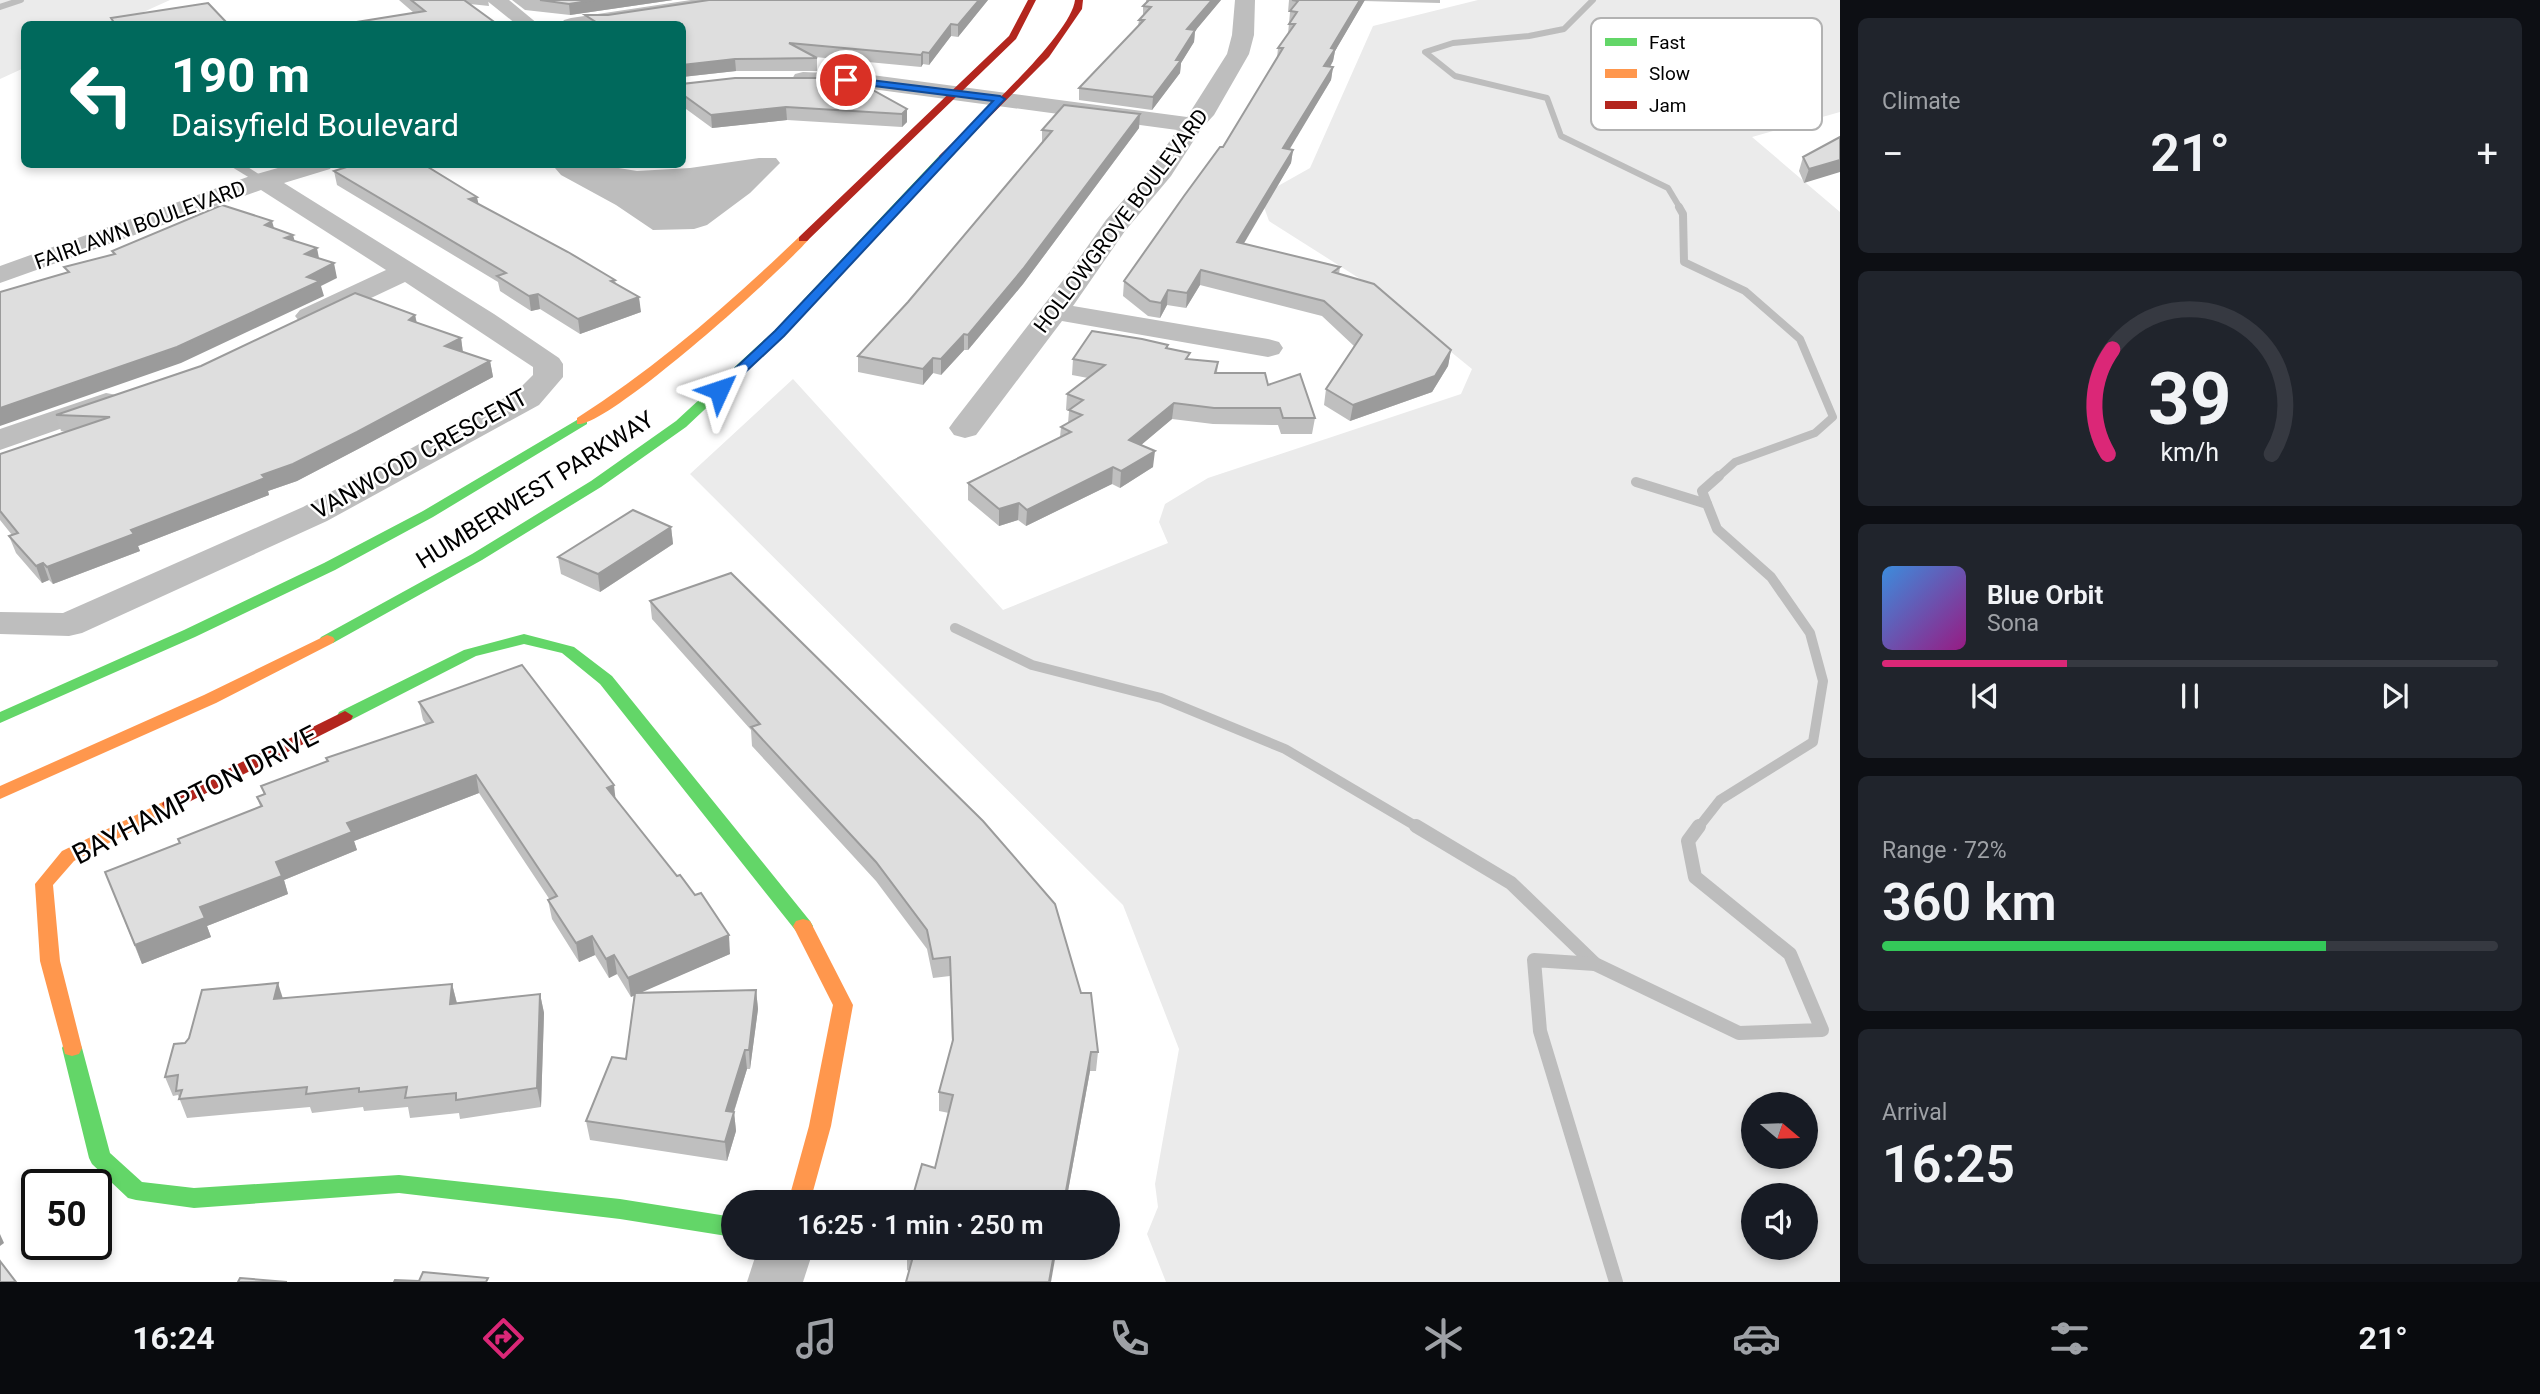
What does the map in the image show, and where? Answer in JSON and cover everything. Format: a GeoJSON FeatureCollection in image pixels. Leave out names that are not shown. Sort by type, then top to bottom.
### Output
{"type":"FeatureCollection","features":[{"type":"Feature","properties":{"kind":"main road","name":"HUMBERWEST PARKWAY"},"geometry":{"type":"LineString","coordinates":[[0,718],[215,623],[375,543],[464,494],[614,401],[736,304],[1013,37],[1032,0]]}},
{"type":"Feature","properties":{"kind":"main road","name":"HUMBERWEST PARKWAY"},"geometry":{"type":"LineString","coordinates":[[0,793],[211,699],[305,652],[477,557],[596,484],[681,424],[779,333],[1000,99],[1046,55],[1078,9],[1079,0]]}},
{"type":"Feature","properties":{"kind":"main road","name":"BAYHAMPTON DRIVE"},"geometry":{"type":"LineString","coordinates":[[721,1225],[620,1209],[399,1184],[194,1198],[136,1191],[100,1158],[50,961],[44,884],[68,856],[470,653],[524,639],[568,650],[606,680],[799,918],[843,1005],[820,1126],[802,1190]]}},
{"type":"Feature","properties":{"kind":"street"},"geometry":{"type":"LineString","coordinates":[[496,0],[524,21]]}},
{"type":"Feature","properties":{"kind":"street"},"geometry":{"type":"LineString","coordinates":[[591,21],[731,0]]}},
{"type":"Feature","properties":{"kind":"street","name":"HOLLOWGROVE BOULEVARD"},"geometry":{"type":"LineString","coordinates":[[965,429],[1115,226],[1162,171],[1192,125],[1202,115],[1238,54],[1243,35],[1245,0]]}},
{"type":"Feature","properties":{"kind":"street"},"geometry":{"type":"LineString","coordinates":[[786,79],[846,80],[1192,125]]}},
{"type":"Feature","properties":{"kind":"street","name":"FAIRLAWN BOULEVARD"},"geometry":{"type":"LineString","coordinates":[[0,275],[79,250],[262,180],[306,168]]}},
{"type":"Feature","properties":{"kind":"street","name":"VANWOOD CRESCENT"},"geometry":{"type":"LineString","coordinates":[[0,623],[69,625],[315,514],[528,398],[548,377],[548,364],[262,180]]}},
{"type":"Feature","properties":{"kind":"street"},"geometry":{"type":"LineString","coordinates":[[290,326],[406,271]]}},
{"type":"Feature","properties":{"kind":"street"},"geometry":{"type":"LineString","coordinates":[[1054,311],[1268,348]]}},
{"type":"Feature","properties":{"kind":"street"},"geometry":{"type":"LineString","coordinates":[[0,440],[129,394]]}},
{"type":"Feature","properties":{"kind":"street"},"geometry":{"type":"LineString","coordinates":[[775,1282],[782,1260]]}},
{"type":"Feature","properties":{"kind":"lane"},"geometry":{"type":"LineString","coordinates":[[240,168],[262,180]]}},
{"type":"Feature","properties":{"kind":"shaded area"},"geometry":{"type":"Polygon","coordinates":[[[0,0],[170,0],[124,21],[21,21],[21,69],[0,79],[0,0]]]}},
{"type":"Feature","properties":{"kind":"shaded area"},"geometry":{"type":"Polygon","coordinates":[[[1478,0],[1840,0],[1840,112],[1822,117],[1822,18],[1591,18],[1591,130],[1777,130],[1752,137],[1840,212],[1840,1282],[1166,1282],[1147,1234],[1158,1207],[1155,1184],[1179,1049],[1123,905],[690,474],[793,379],[1003,610],[1168,543],[1159,522],[1165,504],[1208,478],[1461,394],[1472,369],[1365,282],[1269,221],[1260,196],[1310,168],[1373,26],[1478,0]]]}},
{"type":"Feature","properties":{"kind":"shaded area"},"geometry":{"type":"Polygon","coordinates":[[[759,158],[776,158],[780,163],[750,193],[707,225],[694,229],[653,230],[616,205],[561,175],[555,168],[618,168],[637,171],[690,168],[759,158]]]}},
{"type":"Feature","properties":{"kind":"building"},"geometry":{"type":"Polygon","coordinates":[[[411,0],[464,0],[493,21],[363,21],[425,11],[411,0]]]}},
{"type":"Feature","properties":{"kind":"building"},"geometry":{"type":"Polygon","coordinates":[[[540,0],[594,0],[569,4],[540,0]]]}},
{"type":"Feature","properties":{"kind":"building"},"geometry":{"type":"Polygon","coordinates":[[[709,0],[979,0],[958,25],[951,24],[929,53],[923,52],[921,55],[789,43],[817,58],[735,59],[686,65],[686,21],[594,21],[585,15],[608,15],[709,0]]]}},
{"type":"Feature","properties":{"kind":"building"},"geometry":{"type":"Polygon","coordinates":[[[1149,0],[1212,0],[1187,29],[1195,30],[1176,60],[1181,60],[1153,97],[1079,88],[1144,20],[1139,20],[1151,7],[1143,6],[1149,0]]]}},
{"type":"Feature","properties":{"kind":"building"},"geometry":{"type":"Polygon","coordinates":[[[1292,0],[1360,0],[1331,48],[1335,49],[1324,66],[1333,67],[1283,148],[1293,150],[1237,242],[1340,267],[1333,272],[1374,284],[1451,350],[1435,376],[1353,405],[1326,389],[1362,335],[1324,301],[1201,270],[1187,293],[1168,290],[1161,303],[1150,301],[1124,281],[1220,147],[1223,147],[1283,48],[1278,48],[1295,24],[1289,24],[1297,12],[1290,11],[1298,1],[1292,0]]]}},
{"type":"Feature","properties":{"kind":"building"},"geometry":{"type":"Polygon","coordinates":[[[208,3],[225,21],[113,21],[111,18],[208,3]]]}},
{"type":"Feature","properties":{"kind":"building"},"geometry":{"type":"Polygon","coordinates":[[[735,78],[851,78],[907,109],[902,114],[786,107],[711,115],[686,97],[686,84],[735,78]]]}},
{"type":"Feature","properties":{"kind":"building"},"geometry":{"type":"Polygon","coordinates":[[[1064,105],[1140,114],[1023,269],[968,335],[964,334],[941,359],[933,358],[923,369],[858,356],[908,302],[1052,131],[1042,130],[1064,105]]]}},
{"type":"Feature","properties":{"kind":"building"},"geometry":{"type":"Polygon","coordinates":[[[1840,137],[1840,160],[1809,169],[1803,157],[1840,137]]]}},
{"type":"Feature","properties":{"kind":"building"},"geometry":{"type":"Polygon","coordinates":[[[343,168],[430,168],[477,197],[469,199],[568,252],[639,297],[578,319],[538,294],[529,296],[497,276],[506,273],[334,171],[343,168]]]}},
{"type":"Feature","properties":{"kind":"building"},"geometry":{"type":"Polygon","coordinates":[[[222,205],[272,221],[265,225],[293,235],[285,238],[317,248],[305,254],[334,263],[307,277],[320,281],[177,347],[0,408],[0,292],[69,272],[64,267],[115,254],[112,251],[222,205]]]}},
{"type":"Feature","properties":{"kind":"building"},"geometry":{"type":"Polygon","coordinates":[[[355,293],[415,315],[409,320],[461,338],[445,346],[490,361],[293,464],[262,475],[265,478],[131,530],[134,534],[47,567],[43,563],[36,566],[9,536],[18,533],[0,511],[0,454],[110,417],[56,415],[201,366],[355,293]]]}},
{"type":"Feature","properties":{"kind":"building"},"geometry":{"type":"Polygon","coordinates":[[[1092,331],[1168,345],[1166,348],[1190,353],[1186,359],[1218,362],[1215,373],[1265,373],[1268,385],[1300,374],[1315,418],[1283,418],[1280,408],[1214,408],[1174,403],[1129,440],[1155,451],[1121,471],[1113,467],[1027,510],[1019,503],[999,509],[968,483],[1071,432],[1061,427],[1082,415],[1069,410],[1083,400],[1067,394],[1105,365],[1073,359],[1092,331]]]}},
{"type":"Feature","properties":{"kind":"building"},"geometry":{"type":"Polygon","coordinates":[[[633,510],[671,527],[598,574],[558,557],[633,510]]]}},
{"type":"Feature","properties":{"kind":"building"},"geometry":{"type":"Polygon","coordinates":[[[731,573],[983,821],[1055,904],[1081,993],[1091,993],[1098,1052],[1091,1052],[1066,1190],[915,1190],[922,1164],[935,1168],[953,1095],[939,1092],[953,1040],[950,957],[933,959],[927,930],[876,862],[751,727],[760,724],[650,601],[731,573]]]}},
{"type":"Feature","properties":{"kind":"building"},"geometry":{"type":"Polygon","coordinates":[[[522,665],[614,785],[607,788],[677,876],[680,875],[695,895],[701,893],[729,935],[628,978],[614,955],[606,959],[592,936],[576,943],[548,900],[557,896],[476,775],[347,823],[352,832],[276,862],[282,876],[200,907],[205,918],[135,945],[105,872],[180,843],[178,839],[262,806],[257,797],[265,794],[261,786],[328,761],[326,758],[433,722],[419,702],[522,665]]]}},
{"type":"Feature","properties":{"kind":"building"},"geometry":{"type":"Polygon","coordinates":[[[278,983],[274,999],[452,984],[450,1004],[540,994],[537,1088],[456,1100],[456,1093],[405,1098],[407,1087],[359,1092],[359,1088],[306,1094],[307,1087],[179,1099],[182,1090],[176,1091],[178,1075],[165,1077],[174,1044],[185,1043],[189,1038],[202,990],[278,983]]]}},
{"type":"Feature","properties":{"kind":"building"},"geometry":{"type":"Polygon","coordinates":[[[756,990],[749,1050],[745,1050],[726,1111],[734,1112],[725,1142],[586,1121],[612,1057],[626,1059],[635,993],[756,990]]]}},
{"type":"Feature","properties":{"kind":"building"},"geometry":{"type":"Polygon","coordinates":[[[912,1260],[1053,1260],[1049,1282],[906,1282],[912,1260]]]}},
{"type":"Feature","properties":{"kind":"building"},"geometry":{"type":"Polygon","coordinates":[[[0,1261],[16,1282],[0,1282],[0,1261]]]}},
{"type":"Feature","properties":{"kind":"building"},"geometry":{"type":"Polygon","coordinates":[[[423,1272],[488,1278],[486,1282],[394,1282],[419,1281],[423,1272]]]}},
{"type":"Feature","properties":{"kind":"building"},"geometry":{"type":"Polygon","coordinates":[[[240,1278],[287,1282],[238,1282],[240,1278]]]}},
{"type":"Feature","properties":{"kind":"waterway"},"geometry":{"type":"LineString","coordinates":[[0,7],[21,0]]}},
{"type":"Feature","properties":{"kind":"waterway"},"geometry":{"type":"LineString","coordinates":[[1593,0],[1564,29],[1529,36],[1453,43],[1425,52],[1455,76],[1547,98],[1561,136],[1668,188],[1680,208]]}},
{"type":"Feature","properties":{"kind":"waterway"},"geometry":{"type":"LineString","coordinates":[[1679,207],[1683,214],[1684,262],[1745,291],[1800,339],[1833,417],[1815,433],[1735,462],[1717,478]]}},
{"type":"Feature","properties":{"kind":"waterway"},"geometry":{"type":"LineString","coordinates":[[1698,828],[1720,800],[1813,742],[1823,681],[1810,633],[1771,577],[1717,529],[1702,491],[1719,476]]}},
{"type":"Feature","properties":{"kind":"waterway"},"geometry":{"type":"LineString","coordinates":[[1636,482],[1707,504]]}},
{"type":"Feature","properties":{"kind":"waterway"},"geometry":{"type":"LineString","coordinates":[[955,628],[1032,665],[1161,698],[1285,749],[1419,828]]}},
{"type":"Feature","properties":{"kind":"waterway"},"geometry":{"type":"LineString","coordinates":[[1416,826],[1511,883],[1595,964]]}},
{"type":"Feature","properties":{"kind":"waterway"},"geometry":{"type":"LineString","coordinates":[[1595,964],[1739,1033],[1822,1030],[1790,954],[1695,877],[1688,841],[1699,826]]}},
{"type":"Feature","properties":{"kind":"waterway"},"geometry":{"type":"LineString","coordinates":[[1595,964],[1534,960],[1540,1031],[1616,1282]]}},
{"type":"Feature","properties":{"kind":"traffic: fast"},"geometry":{"type":"LineString","coordinates":[[327,640],[477,557],[596,484],[681,424],[779,333],[943,158]]}},
{"type":"Feature","properties":{"kind":"traffic: fast"},"geometry":{"type":"LineString","coordinates":[[0,718],[330,567],[454,499],[582,421]]}},
{"type":"Feature","properties":{"kind":"traffic: fast"},"geometry":{"type":"LineString","coordinates":[[345,716],[470,653],[524,639],[568,650],[606,680],[803,926]]}},
{"type":"Feature","properties":{"kind":"traffic: fast"},"geometry":{"type":"LineString","coordinates":[[72,1048],[100,1158],[136,1191],[194,1198],[399,1184],[620,1209],[721,1225]]}},
{"type":"Feature","properties":{"kind":"traffic: slow"},"geometry":{"type":"LineString","coordinates":[[582,421],[670,359],[803,239]]}},
{"type":"Feature","properties":{"kind":"traffic: slow"},"geometry":{"type":"LineString","coordinates":[[0,793],[210,699],[327,640]]}},
{"type":"Feature","properties":{"kind":"traffic: slow"},"geometry":{"type":"LineString","coordinates":[[72,1048],[50,961],[44,884],[68,856],[171,804]]}},
{"type":"Feature","properties":{"kind":"traffic: slow"},"geometry":{"type":"LineString","coordinates":[[802,1190],[820,1126],[843,1005],[803,926]]}},
{"type":"Feature","properties":{"kind":"traffic: jam"},"geometry":{"type":"LineString","coordinates":[[803,239],[1013,37],[1032,0]]}},
{"type":"Feature","properties":{"kind":"traffic: jam"},"geometry":{"type":"LineString","coordinates":[[943,158],[1046,55],[1078,9],[1079,0]]}},
{"type":"Feature","properties":{"kind":"traffic: jam"},"geometry":{"type":"LineString","coordinates":[[171,804],[345,716]]}},
{"type":"Feature","properties":{"kind":"route"},"geometry":{"type":"LineString","coordinates":[[719,390],[779,333],[1000,99],[846,80]]}}]}
